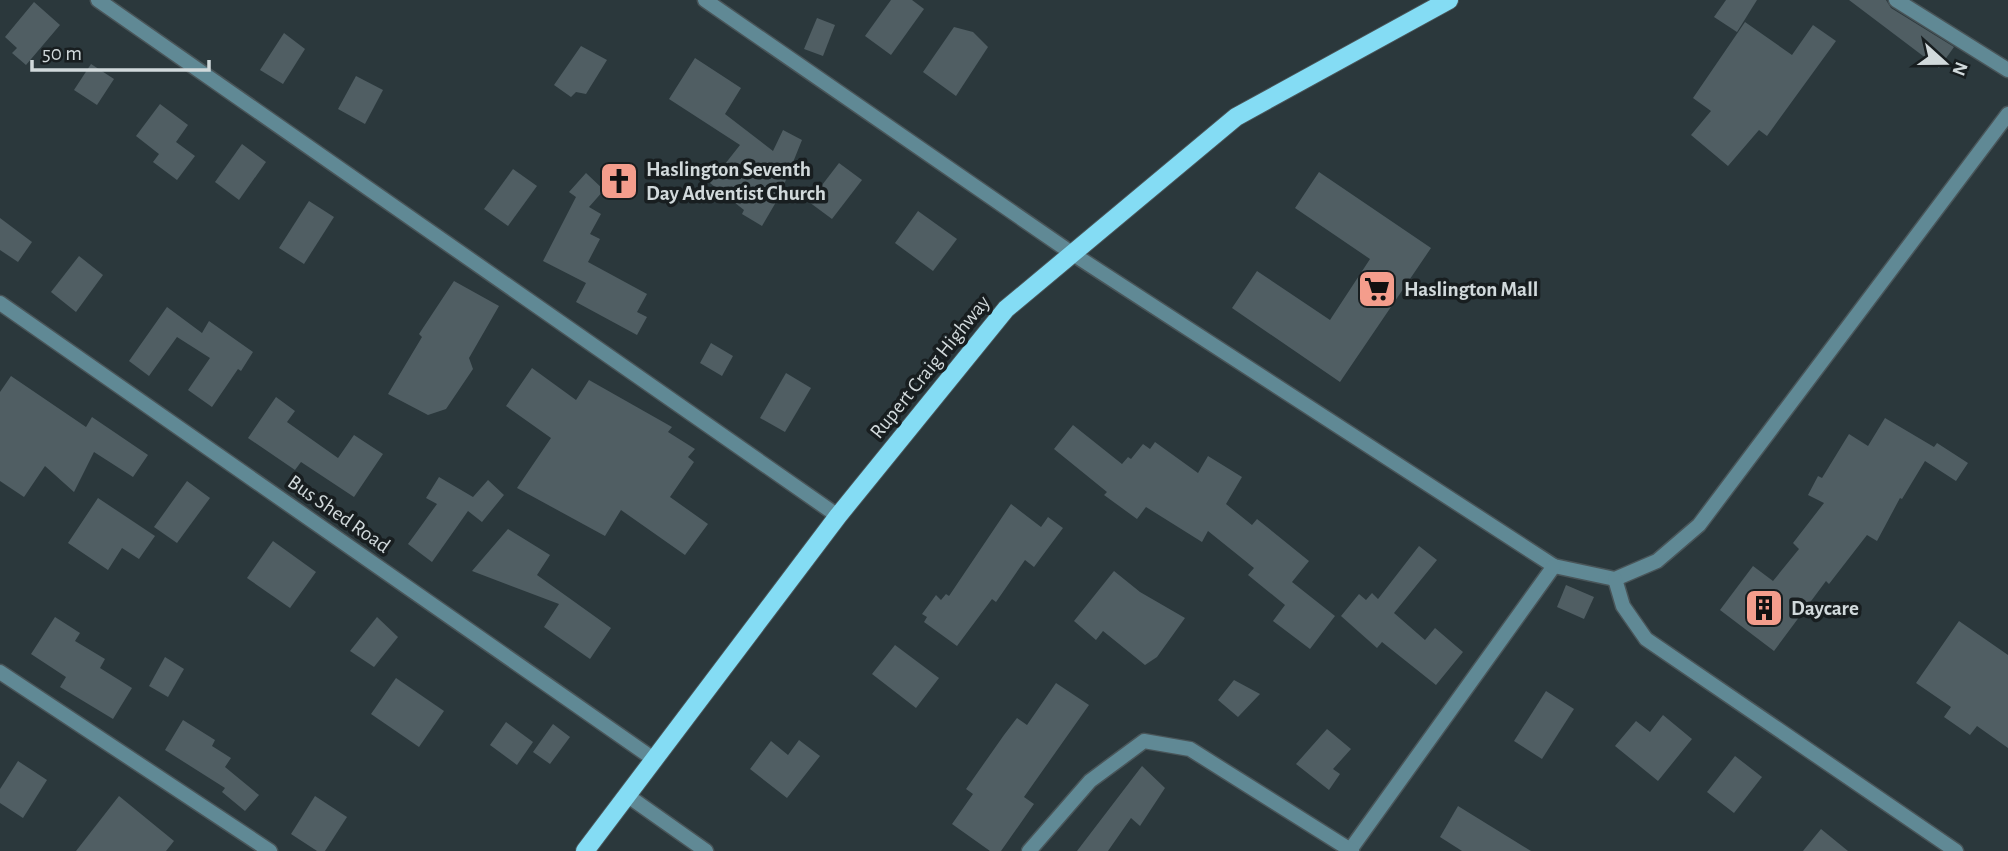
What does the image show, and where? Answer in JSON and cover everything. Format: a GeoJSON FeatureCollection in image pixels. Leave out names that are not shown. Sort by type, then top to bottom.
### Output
{"type":"FeatureCollection","features":[{"type":"Feature","properties":{"kind":"main road","name":"Rupert Craig Highway"},"geometry":{"type":"LineString","coordinates":[[585,851],[838,516],[1006,309],[1236,117],[1449,0]]}},
{"type":"Feature","properties":{"kind":"street"},"geometry":{"type":"LineString","coordinates":[[98,0],[838,516]]}},
{"type":"Feature","properties":{"kind":"street"},"geometry":{"type":"LineString","coordinates":[[705,0],[1073,254],[1554,566],[1615,579],[1657,561],[1699,525],[2008,114]]}},
{"type":"Feature","properties":{"kind":"street"},"geometry":{"type":"LineString","coordinates":[[1896,0],[2008,70]]}},
{"type":"Feature","properties":{"kind":"street","name":"Bus Shed Road"},"geometry":{"type":"LineString","coordinates":[[0,303],[655,760]]}},
{"type":"Feature","properties":{"kind":"street"},"geometry":{"type":"LineString","coordinates":[[1028,851],[1090,781],[1143,741],[1190,749],[1351,850],[1554,566]]}},
{"type":"Feature","properties":{"kind":"street"},"geometry":{"type":"LineString","coordinates":[[1615,579],[1623,606],[1646,639],[1956,851]]}},
{"type":"Feature","properties":{"kind":"street"},"geometry":{"type":"LineString","coordinates":[[0,672],[270,851]]}},
{"type":"Feature","properties":{"kind":"street"},"geometry":{"type":"LineString","coordinates":[[628,796],[706,851]]}},
{"type":"Feature","properties":{"kind":"building"},"geometry":{"type":"Polygon","coordinates":[[[891,0],[912,0],[924,9],[891,55],[865,36],[891,0]]]}},
{"type":"Feature","properties":{"kind":"building"},"geometry":{"type":"Polygon","coordinates":[[[1726,0],[1757,0],[1737,32],[1714,17],[1726,0]]]}},
{"type":"Feature","properties":{"kind":"building"},"geometry":{"type":"Polygon","coordinates":[[[1849,0],[1886,0],[1891,8],[1954,47],[1939,68],[1849,0]]]}},
{"type":"Feature","properties":{"kind":"building"},"geometry":{"type":"Polygon","coordinates":[[[34,2],[60,25],[26,65],[12,53],[17,48],[5,37],[34,2]]]}},
{"type":"Feature","properties":{"kind":"building"},"geometry":{"type":"Polygon","coordinates":[[[817,18],[835,25],[823,56],[804,49],[817,18]]]}},
{"type":"Feature","properties":{"kind":"building"},"geometry":{"type":"Polygon","coordinates":[[[1745,22],[1792,55],[1813,25],[1836,41],[1767,136],[1759,130],[1728,166],[1691,135],[1711,111],[1693,98],[1745,22]]]}},
{"type":"Feature","properties":{"kind":"building"},"geometry":{"type":"Polygon","coordinates":[[[954,27],[973,32],[988,47],[956,96],[923,72],[954,27]]]}},
{"type":"Feature","properties":{"kind":"building"},"geometry":{"type":"Polygon","coordinates":[[[284,33],[305,49],[283,84],[260,70],[284,33]]]}},
{"type":"Feature","properties":{"kind":"building"},"geometry":{"type":"Polygon","coordinates":[[[581,46],[607,60],[586,94],[576,92],[571,97],[554,85],[581,46]]]}},
{"type":"Feature","properties":{"kind":"building"},"geometry":{"type":"Polygon","coordinates":[[[695,58],[741,88],[725,114],[773,151],[783,130],[802,140],[779,197],[762,226],[742,214],[744,210],[710,183],[740,145],[669,99],[695,58]]]}},
{"type":"Feature","properties":{"kind":"building"},"geometry":{"type":"Polygon","coordinates":[[[91,64],[114,79],[97,105],[74,90],[91,64]]]}},
{"type":"Feature","properties":{"kind":"building"},"geometry":{"type":"Polygon","coordinates":[[[356,76],[383,90],[365,124],[338,109],[356,76]]]}},
{"type":"Feature","properties":{"kind":"building"},"geometry":{"type":"Polygon","coordinates":[[[160,104],[188,125],[176,142],[195,156],[177,180],[153,162],[159,154],[136,136],[160,104]]]}},
{"type":"Feature","properties":{"kind":"building"},"geometry":{"type":"Polygon","coordinates":[[[242,144],[266,162],[239,200],[215,182],[242,144]]]}},
{"type":"Feature","properties":{"kind":"building"},"geometry":{"type":"Polygon","coordinates":[[[839,163],[862,180],[832,219],[809,202],[839,163]]]}},
{"type":"Feature","properties":{"kind":"building"},"geometry":{"type":"Polygon","coordinates":[[[513,169],[537,186],[508,226],[484,209],[513,169]]]}},
{"type":"Feature","properties":{"kind":"building","name":"Haslington Mall"},"geometry":{"type":"Polygon","coordinates":[[[1319,172],[1431,248],[1340,382],[1232,308],[1257,271],[1330,320],[1370,259],[1295,208],[1319,172]]]}},
{"type":"Feature","properties":{"kind":"building"},"geometry":{"type":"Polygon","coordinates":[[[586,173],[604,190],[589,207],[601,214],[590,234],[600,239],[588,262],[647,294],[637,312],[647,317],[637,335],[576,302],[586,283],[543,261],[576,197],[569,192],[586,173]]]}},
{"type":"Feature","properties":{"kind":"building"},"geometry":{"type":"Polygon","coordinates":[[[309,201],[334,217],[304,264],[279,248],[309,201]]]}},
{"type":"Feature","properties":{"kind":"building"},"geometry":{"type":"Polygon","coordinates":[[[918,211],[957,239],[933,271],[895,243],[918,211]]]}},
{"type":"Feature","properties":{"kind":"building"},"geometry":{"type":"Polygon","coordinates":[[[0,218],[32,242],[18,262],[0,250],[0,218]]]}},
{"type":"Feature","properties":{"kind":"building"},"geometry":{"type":"Polygon","coordinates":[[[79,256],[103,275],[76,312],[51,292],[79,256]]]}},
{"type":"Feature","properties":{"kind":"building"},"geometry":{"type":"Polygon","coordinates":[[[454,281],[499,306],[469,358],[473,369],[446,409],[428,415],[388,394],[422,337],[419,334],[454,281]]]}},
{"type":"Feature","properties":{"kind":"building"},"geometry":{"type":"Polygon","coordinates":[[[167,307],[202,333],[209,321],[253,352],[212,407],[188,390],[210,358],[177,337],[149,376],[129,361],[167,307]]]}},
{"type":"Feature","properties":{"kind":"building"},"geometry":{"type":"Polygon","coordinates":[[[711,343],[733,356],[722,376],[700,363],[711,343]]]}},
{"type":"Feature","properties":{"kind":"building"},"geometry":{"type":"Polygon","coordinates":[[[532,368],[576,400],[589,380],[672,427],[668,432],[695,449],[688,457],[694,462],[670,497],[708,524],[685,555],[621,510],[605,536],[517,488],[551,438],[506,406],[532,368]]]}},
{"type":"Feature","properties":{"kind":"building"},"geometry":{"type":"Polygon","coordinates":[[[786,373],[811,388],[785,432],[760,418],[786,373]]]}},
{"type":"Feature","properties":{"kind":"building"},"geometry":{"type":"Polygon","coordinates":[[[11,376],[86,427],[92,417],[148,455],[133,477],[94,452],[74,492],[45,466],[24,497],[0,481],[0,392],[11,376]]]}},
{"type":"Feature","properties":{"kind":"building"},"geometry":{"type":"Polygon","coordinates":[[[276,397],[295,411],[287,422],[338,458],[354,435],[383,454],[354,497],[301,462],[295,470],[248,438],[276,397]]]}},
{"type":"Feature","properties":{"kind":"building"},"geometry":{"type":"Polygon","coordinates":[[[1885,418],[1934,447],[1937,443],[1968,463],[1956,481],[1925,461],[1902,499],[1900,498],[1877,541],[1867,535],[1829,584],[1826,581],[1774,651],[1720,610],[1753,566],[1773,581],[1799,549],[1793,543],[1824,503],[1808,495],[1818,476],[1822,478],[1849,434],[1868,446],[1885,418]]]}},
{"type":"Feature","properties":{"kind":"building"},"geometry":{"type":"Polygon","coordinates":[[[1073,425],[1122,464],[1128,457],[1131,459],[1143,444],[1150,449],[1155,442],[1198,473],[1208,456],[1242,477],[1226,504],[1252,525],[1257,519],[1309,561],[1292,582],[1335,616],[1310,649],[1273,621],[1285,605],[1248,575],[1254,568],[1208,531],[1202,542],[1146,507],[1137,519],[1104,495],[1107,492],[1054,449],[1073,425]]]}},
{"type":"Feature","properties":{"kind":"building"},"geometry":{"type":"Polygon","coordinates":[[[439,477],[473,497],[488,480],[504,495],[482,522],[468,511],[432,562],[408,544],[437,504],[426,498],[439,477]]]}},
{"type":"Feature","properties":{"kind":"building"},"geometry":{"type":"Polygon","coordinates":[[[187,481],[210,498],[177,543],[154,527],[187,481]]]}},
{"type":"Feature","properties":{"kind":"building"},"geometry":{"type":"Polygon","coordinates":[[[98,498],[155,536],[139,559],[122,548],[108,570],[68,543],[98,498]]]}},
{"type":"Feature","properties":{"kind":"building"},"geometry":{"type":"Polygon","coordinates":[[[1011,504],[1041,527],[1048,517],[1063,528],[1034,567],[1025,560],[996,602],[992,599],[957,646],[924,622],[927,617],[922,614],[936,595],[941,600],[946,594],[949,596],[1011,504]]]}},
{"type":"Feature","properties":{"kind":"building"},"geometry":{"type":"Polygon","coordinates":[[[508,529],[550,555],[537,575],[611,628],[590,659],[544,627],[559,604],[472,571],[508,529]]]}},
{"type":"Feature","properties":{"kind":"building"},"geometry":{"type":"Polygon","coordinates":[[[273,541],[316,572],[290,608],[247,578],[273,541]]]}},
{"type":"Feature","properties":{"kind":"building"},"geometry":{"type":"Polygon","coordinates":[[[1419,546],[1437,560],[1394,613],[1425,640],[1435,628],[1463,652],[1436,685],[1382,642],[1377,648],[1341,616],[1359,594],[1366,600],[1372,593],[1378,599],[1419,546]]]}},
{"type":"Feature","properties":{"kind":"building"},"geometry":{"type":"Polygon","coordinates":[[[1114,571],[1140,592],[1185,618],[1157,657],[1145,665],[1103,631],[1096,640],[1074,621],[1114,571]]]}},
{"type":"Feature","properties":{"kind":"building"},"geometry":{"type":"Polygon","coordinates":[[[1566,585],[1594,597],[1584,619],[1557,607],[1566,585]]]}},
{"type":"Feature","properties":{"kind":"building"},"geometry":{"type":"Polygon","coordinates":[[[55,617],[80,633],[75,641],[105,659],[100,668],[132,688],[113,719],[60,687],[66,677],[31,654],[55,617]]]}},
{"type":"Feature","properties":{"kind":"building"},"geometry":{"type":"Polygon","coordinates":[[[377,617],[398,637],[374,667],[350,651],[377,617]]]}},
{"type":"Feature","properties":{"kind":"building"},"geometry":{"type":"Polygon","coordinates":[[[1959,621],[2008,655],[2008,748],[1977,726],[1970,735],[1944,717],[1951,707],[1916,683],[1959,621]]]}},
{"type":"Feature","properties":{"kind":"building"},"geometry":{"type":"Polygon","coordinates":[[[895,645],[939,678],[916,708],[872,674],[895,645]]]}},
{"type":"Feature","properties":{"kind":"building"},"geometry":{"type":"Polygon","coordinates":[[[165,657],[184,669],[168,697],[149,686],[165,657]]]}},
{"type":"Feature","properties":{"kind":"building"},"geometry":{"type":"Polygon","coordinates":[[[396,678],[444,711],[419,747],[371,714],[396,678]]]}},
{"type":"Feature","properties":{"kind":"building"},"geometry":{"type":"Polygon","coordinates":[[[1234,680],[1260,694],[1238,717],[1218,700],[1234,680]]]}},
{"type":"Feature","properties":{"kind":"building"},"geometry":{"type":"Polygon","coordinates":[[[1056,683],[1089,705],[1024,797],[1034,804],[1001,851],[990,851],[952,824],[973,794],[966,789],[1004,735],[1017,718],[1027,725],[1056,683]]]}},
{"type":"Feature","properties":{"kind":"building"},"geometry":{"type":"Polygon","coordinates":[[[1546,691],[1574,709],[1542,759],[1514,741],[1546,691]]]}},
{"type":"Feature","properties":{"kind":"building"},"geometry":{"type":"Polygon","coordinates":[[[1663,715],[1692,739],[1658,781],[1615,746],[1636,721],[1650,732],[1663,715]]]}},
{"type":"Feature","properties":{"kind":"building"},"geometry":{"type":"Polygon","coordinates":[[[183,720],[215,740],[212,746],[231,758],[225,767],[259,795],[245,811],[222,792],[225,788],[165,750],[183,720]]]}},
{"type":"Feature","properties":{"kind":"building"},"geometry":{"type":"Polygon","coordinates":[[[506,722],[533,742],[517,765],[490,745],[506,722]]]}},
{"type":"Feature","properties":{"kind":"building"},"geometry":{"type":"Polygon","coordinates":[[[553,724],[570,737],[550,764],[533,752],[553,724]]]}},
{"type":"Feature","properties":{"kind":"building"},"geometry":{"type":"Polygon","coordinates":[[[1327,729],[1351,749],[1333,769],[1340,774],[1329,790],[1296,764],[1327,729]]]}},
{"type":"Feature","properties":{"kind":"building"},"geometry":{"type":"Polygon","coordinates":[[[799,740],[820,756],[787,798],[750,769],[771,741],[788,755],[799,740]]]}},
{"type":"Feature","properties":{"kind":"building"},"geometry":{"type":"Polygon","coordinates":[[[1735,756],[1762,777],[1734,813],[1707,792],[1735,756]]]}},
{"type":"Feature","properties":{"kind":"building"},"geometry":{"type":"Polygon","coordinates":[[[18,761],[47,780],[23,818],[0,803],[0,789],[18,761]]]}},
{"type":"Feature","properties":{"kind":"building"},"geometry":{"type":"Polygon","coordinates":[[[1142,766],[1165,788],[1140,826],[1131,818],[1108,851],[1077,851],[1142,766]]]}},
{"type":"Feature","properties":{"kind":"building"},"geometry":{"type":"Polygon","coordinates":[[[119,796],[174,841],[166,851],[76,851],[119,796]]]}},
{"type":"Feature","properties":{"kind":"building"},"geometry":{"type":"Polygon","coordinates":[[[315,796],[347,817],[325,851],[317,851],[291,834],[315,796]]]}},
{"type":"Feature","properties":{"kind":"building"},"geometry":{"type":"Polygon","coordinates":[[[1458,806],[1531,851],[1462,851],[1440,837],[1458,806]]]}},
{"type":"Feature","properties":{"kind":"building"},"geometry":{"type":"Polygon","coordinates":[[[1821,829],[1848,851],[1803,851],[1821,829]]]}},
{"type":"Feature","properties":{"kind":"place","name":"Haslington Seventh Day Adventist Church"},"geometry":{"type":"Point","coordinates":[619,181]}},
{"type":"Feature","properties":{"kind":"place","name":"Haslington Mall"},"geometry":{"type":"Point","coordinates":[1377,289]}},
{"type":"Feature","properties":{"kind":"place","name":"Daycare"},"geometry":{"type":"Point","coordinates":[1764,608]}}]}
